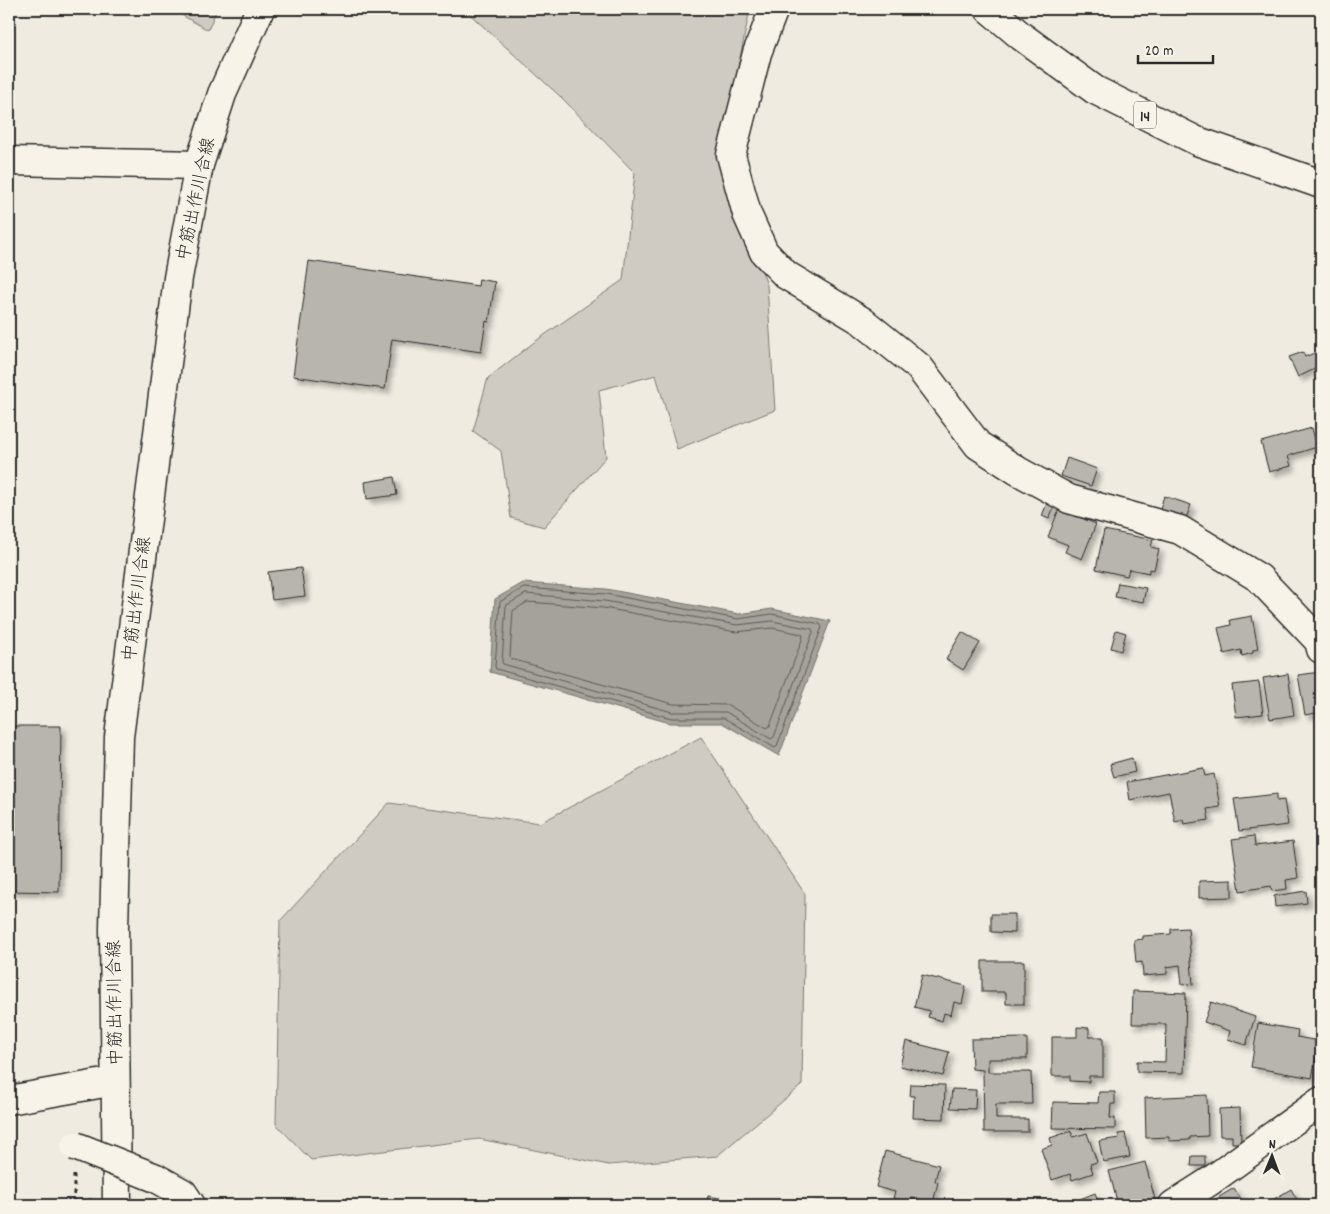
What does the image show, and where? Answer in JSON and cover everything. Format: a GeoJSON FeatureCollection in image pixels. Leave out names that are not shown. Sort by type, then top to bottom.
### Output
{"type":"FeatureCollection","features":[{"type":"Feature","properties":{"kind":"main road","name":"中筋出作川合線"},"geometry":{"type":"LineString","coordinates":[[117,1202],[114,928],[119,737],[178,278],[198,165],[222,94],[260,9]]}},
{"type":"Feature","properties":{"kind":"main road"},"geometry":{"type":"LineString","coordinates":[[774,9],[757,53],[731,155],[747,214],[764,252],[786,275],[862,321],[919,367],[978,445],[1018,471],[1069,500],[1180,530],[1259,578],[1319,641],[1321,649]]}},
{"type":"Feature","properties":{"kind":"main road","name":"14"},"geometry":{"type":"LineString","coordinates":[[989,9],[1021,36],[1095,90],[1197,141],[1321,184]]}},
{"type":"Feature","properties":{"kind":"main road"},"geometry":{"type":"LineString","coordinates":[[9,161],[198,165]]}},
{"type":"Feature","properties":{"kind":"main road"},"geometry":{"type":"LineString","coordinates":[[9,1100],[115,1081]]}},
{"type":"Feature","properties":{"kind":"main road"},"geometry":{"type":"LineString","coordinates":[[1173,1205],[1210,1182],[1321,1101]]}},
{"type":"Feature","properties":{"kind":"main road"},"geometry":{"type":"LineString","coordinates":[[75,1146],[156,1178],[183,1193],[191,1205]]}},
{"type":"Feature","properties":{"kind":"path"},"geometry":{"type":"LineString","coordinates":[[75,1146],[74,1201],[117,1202]]}},
{"type":"Feature","properties":{"kind":"shaded area"},"geometry":{"type":"Polygon","coordinates":[[[171,9],[217,9],[208,30],[171,9]]]}},
{"type":"Feature","properties":{"kind":"shaded area"},"geometry":{"type":"Polygon","coordinates":[[[464,9],[750,9],[720,155],[767,285],[775,410],[677,449],[656,375],[599,390],[606,457],[544,527],[511,518],[501,451],[473,431],[488,378],[533,343],[623,280],[635,173],[562,98],[464,9]]]}},
{"type":"Feature","properties":{"kind":"shaded area"},"geometry":{"type":"Polygon","coordinates":[[[701,737],[805,894],[802,1085],[717,1156],[609,1165],[479,1139],[311,1160],[276,1124],[280,921],[389,803],[540,823],[701,737]]]}},
{"type":"Feature","properties":{"kind":"water"},"geometry":{"type":"Polygon","coordinates":[[[523,583],[606,589],[739,614],[772,609],[830,621],[779,756],[722,723],[670,723],[490,672],[495,599],[523,583]]]}},
{"type":"Feature","properties":{"kind":"building"},"geometry":{"type":"Polygon","coordinates":[[[309,261],[478,286],[479,279],[495,282],[489,322],[486,321],[481,352],[392,339],[385,389],[293,376],[309,261]]]}},
{"type":"Feature","properties":{"kind":"building"},"geometry":{"type":"Polygon","coordinates":[[[1321,350],[1321,366],[1298,377],[1289,357],[1303,352],[1305,357],[1321,350]]]}},
{"type":"Feature","properties":{"kind":"building"},"geometry":{"type":"Polygon","coordinates":[[[1312,428],[1317,447],[1288,456],[1291,466],[1269,472],[1261,442],[1312,428]]]}},
{"type":"Feature","properties":{"kind":"building"},"geometry":{"type":"Polygon","coordinates":[[[1067,458],[1097,469],[1091,486],[1061,476],[1067,458]]]}},
{"type":"Feature","properties":{"kind":"building"},"geometry":{"type":"Polygon","coordinates":[[[394,477],[397,495],[367,499],[365,482],[394,477]]]}},
{"type":"Feature","properties":{"kind":"building"},"geometry":{"type":"Polygon","coordinates":[[[1164,496],[1191,505],[1185,521],[1159,512],[1164,496]]]}},
{"type":"Feature","properties":{"kind":"building"},"geometry":{"type":"Polygon","coordinates":[[[1048,500],[1055,504],[1049,519],[1042,516],[1048,500]]]}},
{"type":"Feature","properties":{"kind":"building"},"geometry":{"type":"Polygon","coordinates":[[[1059,509],[1096,524],[1082,559],[1065,552],[1068,545],[1048,537],[1059,509]]]}},
{"type":"Feature","properties":{"kind":"building"},"geometry":{"type":"Polygon","coordinates":[[[1104,530],[1153,540],[1151,547],[1159,549],[1154,570],[1149,569],[1149,573],[1129,569],[1127,576],[1096,569],[1104,530]]]}},
{"type":"Feature","properties":{"kind":"building"},"geometry":{"type":"Polygon","coordinates":[[[301,568],[305,596],[272,600],[268,572],[301,568]]]}},
{"type":"Feature","properties":{"kind":"building"},"geometry":{"type":"Polygon","coordinates":[[[1118,583],[1146,588],[1143,602],[1115,597],[1118,583]]]}},
{"type":"Feature","properties":{"kind":"building"},"geometry":{"type":"Polygon","coordinates":[[[1252,616],[1258,649],[1253,650],[1253,653],[1242,656],[1241,650],[1224,654],[1218,628],[1231,625],[1230,620],[1252,616]]]}},
{"type":"Feature","properties":{"kind":"building"},"geometry":{"type":"Polygon","coordinates":[[[1116,630],[1126,633],[1121,651],[1111,648],[1116,630]]]}},
{"type":"Feature","properties":{"kind":"building"},"geometry":{"type":"Polygon","coordinates":[[[962,632],[980,643],[963,670],[946,659],[962,632]]]}},
{"type":"Feature","properties":{"kind":"building"},"geometry":{"type":"Polygon","coordinates":[[[1321,672],[1321,712],[1305,715],[1298,675],[1321,672]]]}},
{"type":"Feature","properties":{"kind":"building"},"geometry":{"type":"Polygon","coordinates":[[[1288,674],[1294,715],[1270,719],[1263,678],[1288,674]]]}},
{"type":"Feature","properties":{"kind":"building"},"geometry":{"type":"Polygon","coordinates":[[[1259,682],[1263,714],[1236,717],[1232,685],[1259,682]]]}},
{"type":"Feature","properties":{"kind":"building"},"geometry":{"type":"Polygon","coordinates":[[[12,726],[61,726],[59,892],[9,891],[9,748],[12,748],[12,726]]]}},
{"type":"Feature","properties":{"kind":"building"},"geometry":{"type":"Polygon","coordinates":[[[1132,758],[1135,772],[1114,777],[1110,764],[1132,758]]]}},
{"type":"Feature","properties":{"kind":"building"},"geometry":{"type":"Polygon","coordinates":[[[1203,768],[1205,776],[1214,774],[1220,807],[1207,809],[1209,820],[1184,824],[1183,820],[1175,822],[1169,792],[1130,800],[1127,782],[1203,768]]]}},
{"type":"Feature","properties":{"kind":"building"},"geometry":{"type":"Polygon","coordinates":[[[1277,794],[1277,801],[1284,800],[1288,825],[1239,831],[1234,799],[1277,794]]]}},
{"type":"Feature","properties":{"kind":"building"},"geometry":{"type":"Polygon","coordinates":[[[1254,836],[1255,846],[1293,841],[1298,878],[1286,880],[1287,889],[1272,891],[1271,886],[1240,891],[1232,839],[1254,836]]]}},
{"type":"Feature","properties":{"kind":"building"},"geometry":{"type":"Polygon","coordinates":[[[1232,880],[1232,897],[1199,898],[1199,881],[1232,880]]]}},
{"type":"Feature","properties":{"kind":"building"},"geometry":{"type":"Polygon","coordinates":[[[1306,891],[1307,903],[1275,907],[1274,896],[1306,891]]]}},
{"type":"Feature","properties":{"kind":"building"},"geometry":{"type":"Polygon","coordinates":[[[991,914],[1015,914],[1015,933],[991,932],[991,914]]]}},
{"type":"Feature","properties":{"kind":"building"},"geometry":{"type":"Polygon","coordinates":[[[1188,928],[1193,984],[1182,985],[1180,965],[1167,967],[1167,974],[1143,976],[1142,962],[1136,963],[1134,940],[1143,939],[1143,936],[1171,934],[1171,929],[1188,928]]]}},
{"type":"Feature","properties":{"kind":"building"},"geometry":{"type":"Polygon","coordinates":[[[982,961],[1024,961],[1024,1004],[1006,1004],[1006,992],[982,992],[982,961]]]}},
{"type":"Feature","properties":{"kind":"building"},"geometry":{"type":"Polygon","coordinates":[[[922,975],[966,986],[962,1004],[954,1002],[951,1015],[944,1013],[942,1021],[928,1017],[930,1011],[914,1007],[922,975]]]}},
{"type":"Feature","properties":{"kind":"building"},"geometry":{"type":"Polygon","coordinates":[[[1133,991],[1186,993],[1184,1073],[1137,1072],[1137,1061],[1165,1062],[1166,1024],[1132,1024],[1133,991]]]}},
{"type":"Feature","properties":{"kind":"building"},"geometry":{"type":"Polygon","coordinates":[[[1211,1002],[1255,1017],[1246,1045],[1228,1039],[1230,1031],[1204,1022],[1211,1002]]]}},
{"type":"Feature","properties":{"kind":"building"},"geometry":{"type":"Polygon","coordinates":[[[1258,1023],[1298,1030],[1297,1037],[1319,1041],[1312,1078],[1251,1067],[1258,1023]]]}},
{"type":"Feature","properties":{"kind":"building"},"geometry":{"type":"Polygon","coordinates":[[[1077,1027],[1089,1028],[1089,1037],[1103,1037],[1103,1076],[1089,1076],[1089,1082],[1070,1081],[1070,1076],[1052,1076],[1052,1037],[1077,1037],[1077,1027]]]}},
{"type":"Feature","properties":{"kind":"building"},"geometry":{"type":"Polygon","coordinates":[[[1027,1038],[1027,1059],[988,1059],[988,1072],[1031,1072],[1032,1104],[996,1104],[996,1119],[1028,1119],[1028,1132],[984,1132],[983,1070],[972,1069],[971,1039],[1027,1038]]]}},
{"type":"Feature","properties":{"kind":"building"},"geometry":{"type":"Polygon","coordinates":[[[906,1041],[949,1052],[943,1076],[900,1066],[906,1041]]]}},
{"type":"Feature","properties":{"kind":"building"},"geometry":{"type":"Polygon","coordinates":[[[911,1084],[945,1085],[944,1119],[913,1118],[914,1096],[910,1096],[911,1084]]]}},
{"type":"Feature","properties":{"kind":"building"},"geometry":{"type":"Polygon","coordinates":[[[952,1089],[976,1090],[975,1109],[950,1108],[952,1089]]]}},
{"type":"Feature","properties":{"kind":"building"},"geometry":{"type":"Polygon","coordinates":[[[1099,1092],[1115,1092],[1115,1104],[1111,1104],[1110,1118],[1115,1118],[1115,1129],[1052,1128],[1053,1102],[1098,1103],[1099,1092]]]}},
{"type":"Feature","properties":{"kind":"building"},"geometry":{"type":"Polygon","coordinates":[[[1207,1095],[1208,1136],[1190,1137],[1190,1140],[1169,1141],[1169,1137],[1146,1138],[1145,1098],[1207,1095]]]}},
{"type":"Feature","properties":{"kind":"building"},"geometry":{"type":"Polygon","coordinates":[[[1240,1108],[1241,1143],[1232,1143],[1232,1136],[1220,1136],[1219,1109],[1240,1108]]]}},
{"type":"Feature","properties":{"kind":"building"},"geometry":{"type":"Polygon","coordinates":[[[1071,1131],[1073,1137],[1087,1133],[1097,1162],[1090,1164],[1093,1173],[1072,1180],[1070,1174],[1052,1180],[1041,1149],[1052,1145],[1050,1138],[1071,1131]]]}},
{"type":"Feature","properties":{"kind":"building"},"geometry":{"type":"Polygon","coordinates":[[[1125,1133],[1130,1157],[1103,1162],[1099,1141],[1119,1138],[1118,1134],[1125,1133]]]}},
{"type":"Feature","properties":{"kind":"building"},"geometry":{"type":"Polygon","coordinates":[[[885,1151],[939,1165],[935,1181],[938,1182],[933,1203],[912,1198],[911,1203],[893,1198],[895,1192],[876,1187],[885,1151]]]}},
{"type":"Feature","properties":{"kind":"building"},"geometry":{"type":"Polygon","coordinates":[[[1192,1156],[1205,1156],[1205,1166],[1191,1166],[1192,1156]]]}},
{"type":"Feature","properties":{"kind":"building"},"geometry":{"type":"Polygon","coordinates":[[[1145,1162],[1156,1203],[1148,1205],[1118,1205],[1109,1171],[1145,1162]]]}},
{"type":"Feature","properties":{"kind":"building"},"geometry":{"type":"Polygon","coordinates":[[[1234,1188],[1245,1205],[1206,1205],[1234,1188]]]}},
{"type":"Feature","properties":{"kind":"building"},"geometry":{"type":"Polygon","coordinates":[[[1291,1189],[1300,1205],[1264,1205],[1291,1189]]]}},
{"type":"Feature","properties":{"kind":"building"},"geometry":{"type":"Polygon","coordinates":[[[1095,1193],[1100,1205],[1082,1205],[1080,1199],[1095,1193]]]}},
{"type":"Feature","properties":{"kind":"building"},"geometry":{"type":"Polygon","coordinates":[[[708,1196],[725,1199],[724,1205],[706,1205],[708,1196]]]}},
{"type":"Feature","properties":{"kind":"building"},"geometry":{"type":"Polygon","coordinates":[[[14,1197],[15,1205],[9,1205],[9,1198],[14,1197]]]}},
{"type":"Feature","properties":{"kind":"building"},"geometry":{"type":"Polygon","coordinates":[[[815,1202],[862,1204],[862,1205],[814,1205],[815,1202]]]}}]}
